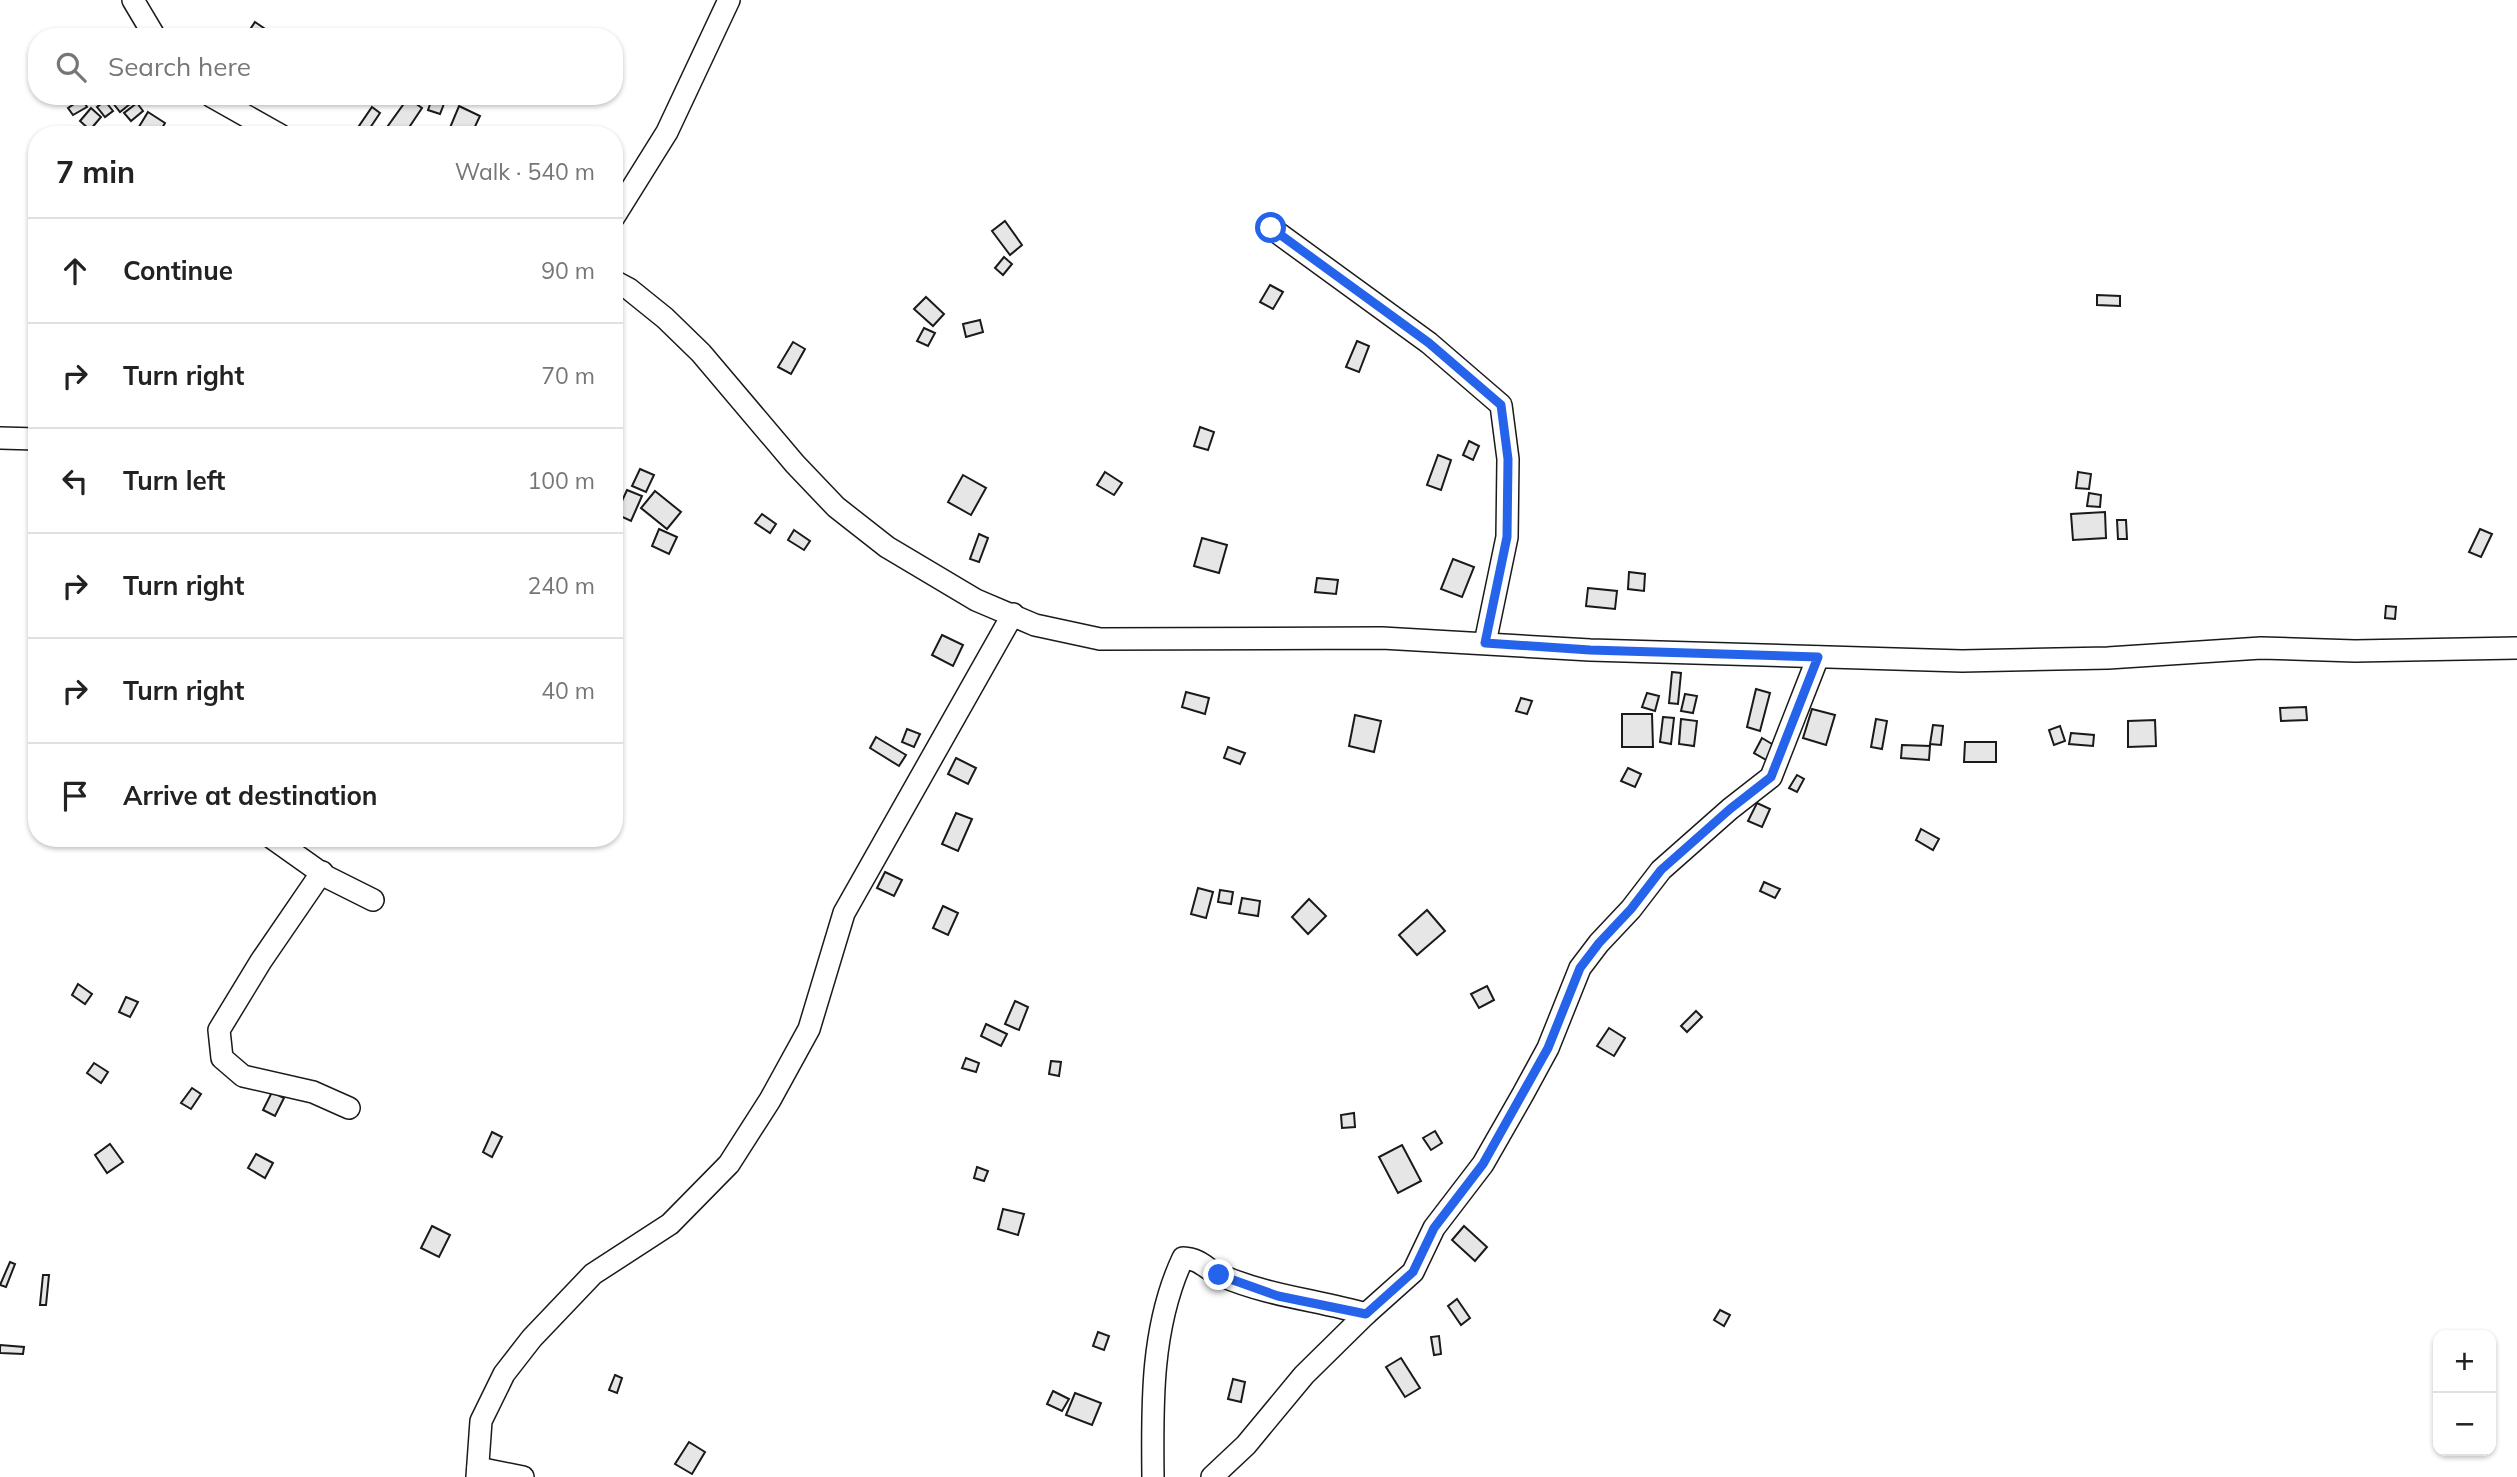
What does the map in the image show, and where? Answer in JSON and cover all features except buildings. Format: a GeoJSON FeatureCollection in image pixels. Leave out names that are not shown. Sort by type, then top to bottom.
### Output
{"type":"FeatureCollection","features":[{"type":"Feature","properties":{"kind":"street"},"geometry":{"type":"LineString","coordinates":[[133,0],[150,28]]}},
{"type":"Feature","properties":{"kind":"street"},"geometry":{"type":"LineString","coordinates":[[623,203],[667,132],[729,0]]}},
{"type":"Feature","properties":{"kind":"street"},"geometry":{"type":"LineString","coordinates":[[227,105],[263,126]]}},
{"type":"Feature","properties":{"kind":"street"},"geometry":{"type":"LineString","coordinates":[[1271,228],[1429,343],[1501,405],[1508,459],[1507,537],[1485,643]]}},
{"type":"Feature","properties":{"kind":"street"},"geometry":{"type":"LineString","coordinates":[[623,286],[665,318],[701,353],[795,464],[836,507],[887,547],[976,600],[1035,625],[1100,639],[1382,638],[1590,650],[1962,661],[2108,658],[2261,648],[2355,651],[2517,648]]}},
{"type":"Feature","properties":{"kind":"street"},"geometry":{"type":"LineString","coordinates":[[0,438],[28,439]]}},
{"type":"Feature","properties":{"kind":"street"},"geometry":{"type":"LineString","coordinates":[[523,1477],[478,1473],[481,1421],[504,1374],[532,1338],[593,1274],[670,1224],[729,1164],[770,1100],[809,1029],[844,913],[1013,614]]}},
{"type":"Feature","properties":{"kind":"street"},"geometry":{"type":"LineString","coordinates":[[1212,1477],[1246,1444],[1304,1375],[1413,1272],[1434,1228],[1483,1164],[1548,1048],[1580,968],[1661,870],[1771,777],[1818,657]]}},
{"type":"Feature","properties":{"kind":"street"},"geometry":{"type":"LineString","coordinates":[[285,847],[327,877],[373,900]]}},
{"type":"Feature","properties":{"kind":"street"},"geometry":{"type":"LineString","coordinates":[[322,872],[261,961],[219,1030],[222,1058],[243,1076],[313,1092],[349,1108]]}},
{"type":"Feature","properties":{"kind":"street"},"geometry":{"type":"LineString","coordinates":[[1153,1477],[1152,1404],[1160,1332],[1170,1287],[1183,1258],[1195,1258],[1219,1275],[1278,1296],[1366,1314]]}},
{"type":"Feature","properties":{"kind":"route"},"geometry":{"type":"LineString","coordinates":[[1219,1275],[1278,1296],[1366,1314],[1413,1272],[1434,1228],[1483,1164],[1523,1094],[1548,1048],[1580,968],[1661,870],[1771,777],[1818,657],[1590,650],[1485,643],[1507,537],[1508,459],[1501,405],[1429,343],[1271,228]]}}]}
